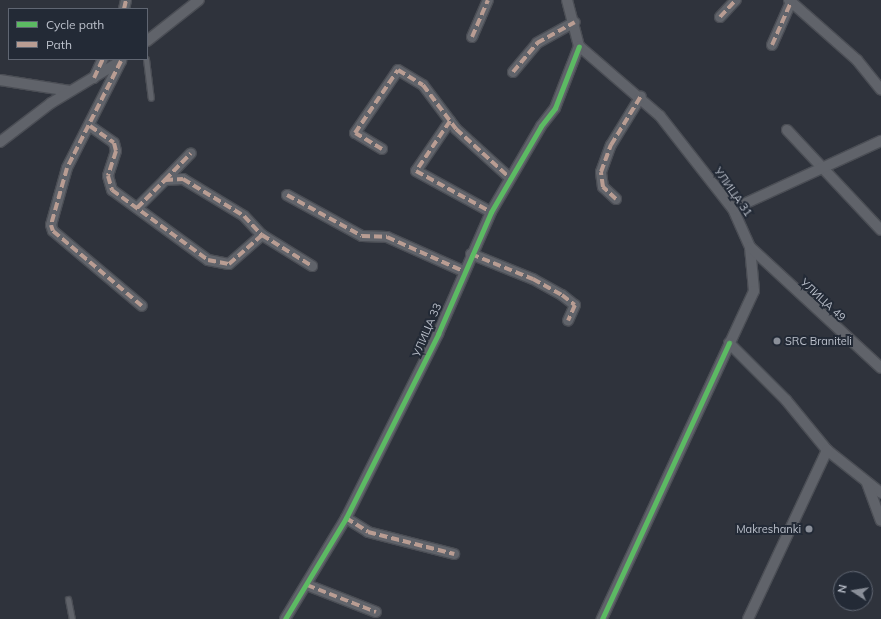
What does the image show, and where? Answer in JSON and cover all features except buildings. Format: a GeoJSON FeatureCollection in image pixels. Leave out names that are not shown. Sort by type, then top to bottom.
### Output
{"type":"FeatureCollection","features":[{"type":"Feature","properties":{"kind":"street"},"geometry":{"type":"LineString","coordinates":[[148,40],[199,0]]}},
{"type":"Feature","properties":{"kind":"street"},"geometry":{"type":"LineString","coordinates":[[472,37],[488,0]]}},
{"type":"Feature","properties":{"kind":"street"},"geometry":{"type":"LineString","coordinates":[[566,0],[575,22],[579,46]]}},
{"type":"Feature","properties":{"kind":"street"},"geometry":{"type":"LineString","coordinates":[[720,16],[736,0]]}},
{"type":"Feature","properties":{"kind":"street"},"geometry":{"type":"LineString","coordinates":[[772,45],[790,1],[857,60],[881,90]]}},
{"type":"Feature","properties":{"kind":"street"},"geometry":{"type":"LineString","coordinates":[[513,72],[537,43],[575,22]]}},
{"type":"Feature","properties":{"kind":"street","name":"УЛИЦА 31"},"geometry":{"type":"LineString","coordinates":[[579,46],[641,96],[733,209],[750,247],[754,291],[602,619]]}},
{"type":"Feature","properties":{"kind":"street","name":"УЛИЦА 33"},"geometry":{"type":"LineString","coordinates":[[285,619],[307,585],[346,518],[435,340],[463,271],[491,212],[510,177],[555,108],[579,46]]}},
{"type":"Feature","properties":{"kind":"street"},"geometry":{"type":"LineString","coordinates":[[94,78],[102,60]]}},
{"type":"Feature","properties":{"kind":"street"},"geometry":{"type":"LineString","coordinates":[[0,142],[70,91],[122,60]]}},
{"type":"Feature","properties":{"kind":"street"},"geometry":{"type":"LineString","coordinates":[[122,60],[90,126],[67,168],[52,219],[53,231],[142,306]]}},
{"type":"Feature","properties":{"kind":"street"},"geometry":{"type":"LineString","coordinates":[[382,149],[355,133],[398,70],[423,85],[450,121],[478,152],[510,177]]}},
{"type":"Feature","properties":{"kind":"street"},"geometry":{"type":"LineString","coordinates":[[0,80],[70,91]]}},
{"type":"Feature","properties":{"kind":"street"},"geometry":{"type":"LineString","coordinates":[[616,199],[603,186],[601,172],[611,144],[641,96]]}},
{"type":"Feature","properties":{"kind":"street"},"geometry":{"type":"LineString","coordinates":[[450,121],[416,171],[491,212]]}},
{"type":"Feature","properties":{"kind":"street"},"geometry":{"type":"LineString","coordinates":[[90,126],[114,143],[116,151],[108,176],[112,190],[218,264],[237,260],[262,235]]}},
{"type":"Feature","properties":{"kind":"street"},"geometry":{"type":"LineString","coordinates":[[787,130],[824,165],[881,230]]}},
{"type":"Feature","properties":{"kind":"street"},"geometry":{"type":"LineString","coordinates":[[733,209],[824,165],[881,141]]}},
{"type":"Feature","properties":{"kind":"street"},"geometry":{"type":"LineString","coordinates":[[136,208],[191,153]]}},
{"type":"Feature","properties":{"kind":"street"},"geometry":{"type":"LineString","coordinates":[[165,180],[184,179],[244,216],[262,235],[312,266]]}},
{"type":"Feature","properties":{"kind":"street"},"geometry":{"type":"LineString","coordinates":[[287,195],[362,236],[387,237],[463,271]]}},
{"type":"Feature","properties":{"kind":"street","name":"УЛИЦА 49"},"geometry":{"type":"LineString","coordinates":[[750,247],[881,368]]}},
{"type":"Feature","properties":{"kind":"street"},"geometry":{"type":"LineString","coordinates":[[471,254],[533,278],[562,295],[575,305],[568,321]]}},
{"type":"Feature","properties":{"kind":"street"},"geometry":{"type":"LineString","coordinates":[[729,343],[786,400],[827,450],[881,493]]}},
{"type":"Feature","properties":{"kind":"street"},"geometry":{"type":"LineString","coordinates":[[748,619],[827,450]]}},
{"type":"Feature","properties":{"kind":"street"},"geometry":{"type":"LineString","coordinates":[[867,483],[881,521]]}},
{"type":"Feature","properties":{"kind":"street"},"geometry":{"type":"LineString","coordinates":[[346,518],[368,532],[454,554]]}},
{"type":"Feature","properties":{"kind":"street"},"geometry":{"type":"LineString","coordinates":[[307,585],[376,612]]}},
{"type":"Feature","properties":{"kind":"lane"},"geometry":{"type":"LineString","coordinates":[[146,60],[151,98]]}},
{"type":"Feature","properties":{"kind":"lane"},"geometry":{"type":"LineString","coordinates":[[68,599],[72,619]]}},
{"type":"Feature","properties":{"kind":"marked path"},"geometry":{"type":"LineString","coordinates":[[124,8],[126,0]]}},
{"type":"Feature","properties":{"kind":"marked path"},"geometry":{"type":"LineString","coordinates":[[472,37],[488,0]]}},
{"type":"Feature","properties":{"kind":"marked path"},"geometry":{"type":"LineString","coordinates":[[720,17],[736,0]]}},
{"type":"Feature","properties":{"kind":"marked path"},"geometry":{"type":"LineString","coordinates":[[772,45],[791,2]]}},
{"type":"Feature","properties":{"kind":"marked path"},"geometry":{"type":"LineString","coordinates":[[513,72],[537,43],[575,22]]}},
{"type":"Feature","properties":{"kind":"marked path"},"geometry":{"type":"LineString","coordinates":[[94,78],[103,60]]}},
{"type":"Feature","properties":{"kind":"marked path"},"geometry":{"type":"LineString","coordinates":[[121,61],[67,168],[51,225],[53,231],[142,306]]}},
{"type":"Feature","properties":{"kind":"marked path"},"geometry":{"type":"LineString","coordinates":[[382,149],[355,133],[398,70],[423,85],[456,129],[509,177]]}},
{"type":"Feature","properties":{"kind":"marked path"},"geometry":{"type":"LineString","coordinates":[[616,199],[603,187],[601,172],[611,145],[641,96]]}},
{"type":"Feature","properties":{"kind":"marked path"},"geometry":{"type":"LineString","coordinates":[[450,121],[416,171],[491,212]]}},
{"type":"Feature","properties":{"kind":"marked path"},"geometry":{"type":"LineString","coordinates":[[90,126],[114,143],[116,151],[108,176],[112,190],[208,260],[229,264],[262,235]]}},
{"type":"Feature","properties":{"kind":"marked path"},"geometry":{"type":"LineString","coordinates":[[165,180],[191,153]]}},
{"type":"Feature","properties":{"kind":"marked path"},"geometry":{"type":"LineString","coordinates":[[137,208],[165,180],[183,179],[244,216],[262,235],[312,266]]}},
{"type":"Feature","properties":{"kind":"marked path"},"geometry":{"type":"LineString","coordinates":[[287,195],[362,236],[387,237],[463,271]]}},
{"type":"Feature","properties":{"kind":"marked path"},"geometry":{"type":"LineString","coordinates":[[471,254],[533,279],[562,295],[575,305],[568,321]]}},
{"type":"Feature","properties":{"kind":"marked path"},"geometry":{"type":"LineString","coordinates":[[346,518],[368,532],[454,554]]}},
{"type":"Feature","properties":{"kind":"marked path"},"geometry":{"type":"LineString","coordinates":[[307,585],[376,612]]}},
{"type":"Feature","properties":{"kind":"cycle path"},"geometry":{"type":"LineString","coordinates":[[285,619],[346,518],[438,334],[491,212],[541,126],[555,108],[579,46]]}},
{"type":"Feature","properties":{"kind":"cycle path"},"geometry":{"type":"LineString","coordinates":[[602,619],[729,343]]}},
{"type":"Feature","properties":{"kind":"place","name":"SRC Braniteli"},"geometry":{"type":"Point","coordinates":[777,341]}},
{"type":"Feature","properties":{"kind":"place","name":"Makreshanki"},"geometry":{"type":"Point","coordinates":[809,529]}}]}
